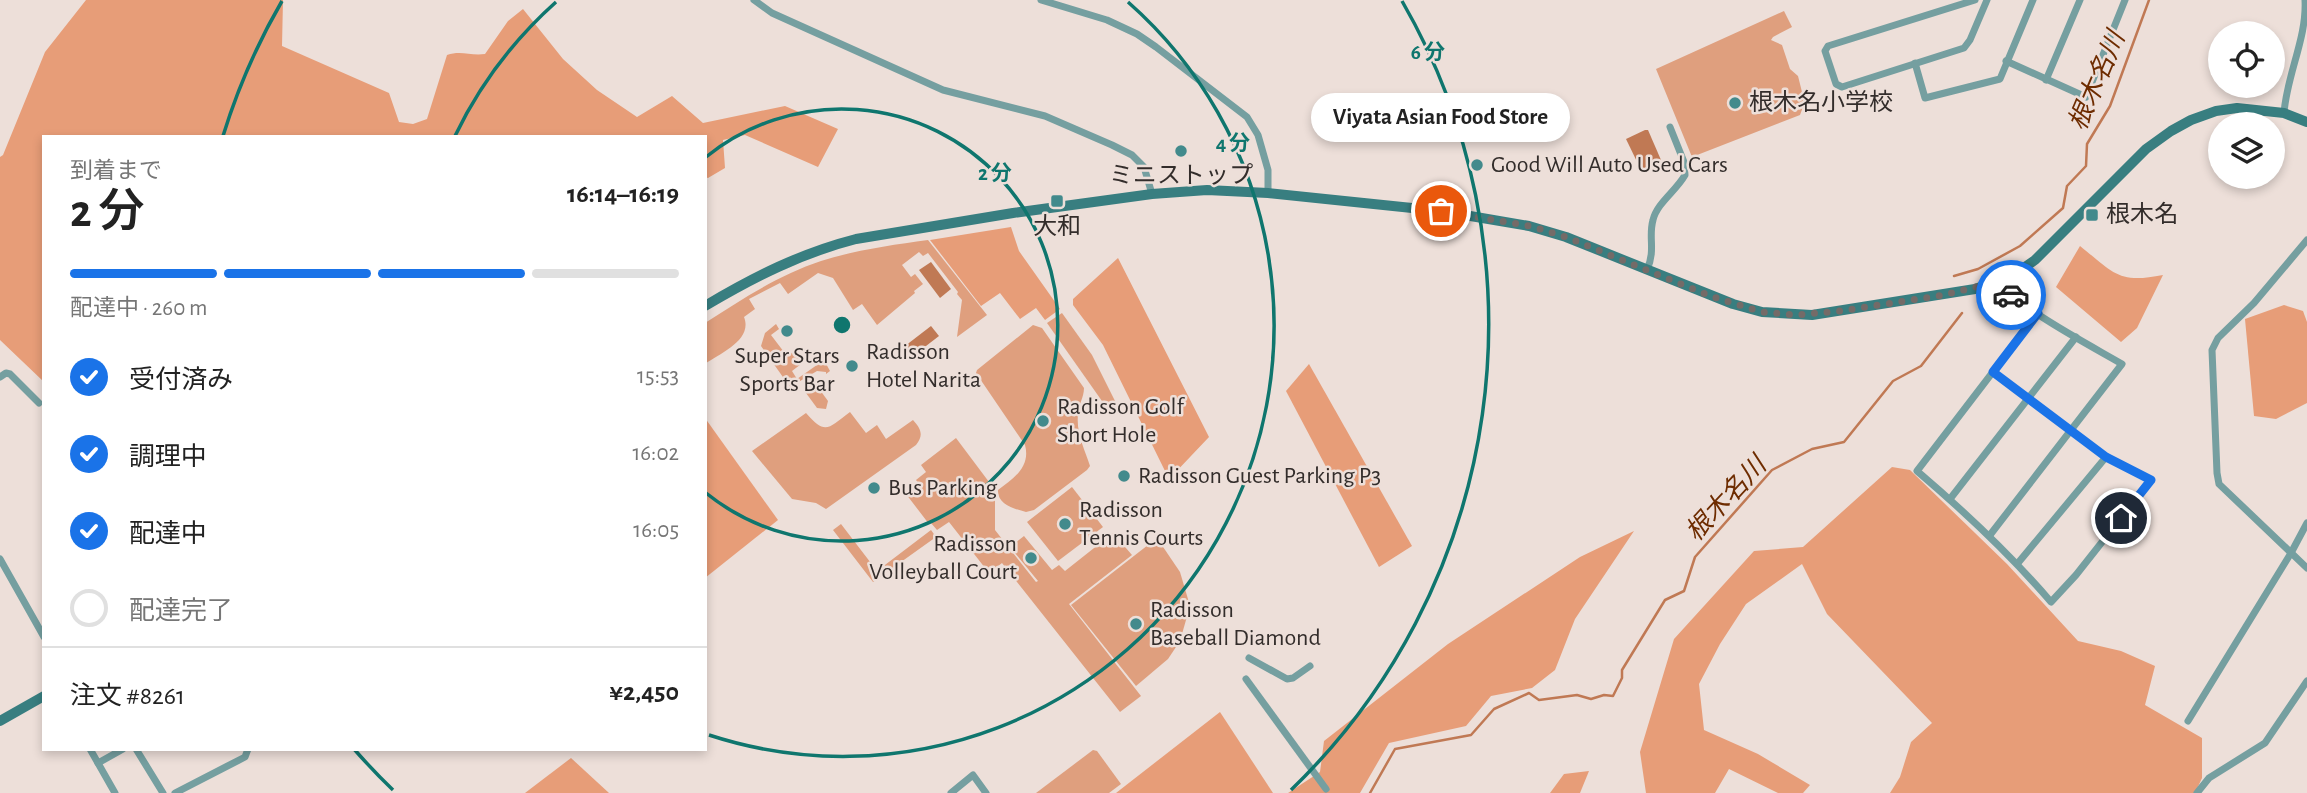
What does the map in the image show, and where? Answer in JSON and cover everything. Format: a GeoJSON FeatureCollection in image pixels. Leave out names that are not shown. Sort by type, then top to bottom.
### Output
{"type":"FeatureCollection","features":[{"type":"Feature","properties":{"kind":"main road"},"geometry":{"type":"LineString","coordinates":[[2214,112],[2237,108],[2275,112]]}},
{"type":"Feature","properties":{"kind":"main road"},"geometry":{"type":"LineString","coordinates":[[2285,113],[2307,122]]}},
{"type":"Feature","properties":{"kind":"main road"},"geometry":{"type":"LineString","coordinates":[[707,305],[779,265],[822,247],[1013,213],[1152,194],[1207,190],[1268,193],[1428,209],[1506,221],[1566,237],[1733,304],[1762,312],[1785,315],[1840,311],[1944,295],[2000,281],[2020,272],[2146,149],[2171,131],[2208,115]]}},
{"type":"Feature","properties":{"kind":"main road"},"geometry":{"type":"LineString","coordinates":[[0,721],[42,697]]}},
{"type":"Feature","properties":{"kind":"street"},"geometry":{"type":"LineString","coordinates":[[754,0],[772,13],[943,89],[1045,116],[1112,145],[1132,155],[1144,167],[1152,194]]}},
{"type":"Feature","properties":{"kind":"street"},"geometry":{"type":"LineString","coordinates":[[1041,0],[1107,20],[1130,31],[1156,47],[1247,117],[1258,135],[1268,170],[1268,193]]}},
{"type":"Feature","properties":{"kind":"street"},"geometry":{"type":"LineString","coordinates":[[1975,0],[1828,46],[1825,51],[1836,84],[1842,87],[1968,45],[1987,0]]}},
{"type":"Feature","properties":{"kind":"street"},"geometry":{"type":"LineString","coordinates":[[1915,63],[1925,98],[2000,79],[2033,0]]}},
{"type":"Feature","properties":{"kind":"street"},"geometry":{"type":"LineString","coordinates":[[2046,80],[2080,0]]}},
{"type":"Feature","properties":{"kind":"street"},"geometry":{"type":"LineString","coordinates":[[2006,61],[2086,97],[2125,0]]}},
{"type":"Feature","properties":{"kind":"street"},"geometry":{"type":"LineString","coordinates":[[2284,112],[2288,83],[2306,24],[2305,0]]}},
{"type":"Feature","properties":{"kind":"street"},"geometry":{"type":"LineString","coordinates":[[1647,270],[1652,255],[1653,220],[1681,181],[1686,169],[1670,127]]}},
{"type":"Feature","properties":{"kind":"street"},"geometry":{"type":"LineString","coordinates":[[2307,240],[2254,303],[2218,338],[2212,350],[2219,484],[2307,568]]}},
{"type":"Feature","properties":{"kind":"street"},"geometry":{"type":"LineString","coordinates":[[1990,535],[2122,364],[2010,294],[2000,281]]}},
{"type":"Feature","properties":{"kind":"street"},"geometry":{"type":"LineString","coordinates":[[1993,372],[2106,457],[2151,480],[2076,575],[2051,602],[1990,535],[1917,471],[2038,313]]}},
{"type":"Feature","properties":{"kind":"street"},"geometry":{"type":"LineString","coordinates":[[1950,499],[2076,337]]}},
{"type":"Feature","properties":{"kind":"street"},"geometry":{"type":"LineString","coordinates":[[0,377],[6,373],[10,374],[39,403]]}},
{"type":"Feature","properties":{"kind":"street"},"geometry":{"type":"LineString","coordinates":[[2018,563],[2106,457]]}},
{"type":"Feature","properties":{"kind":"street"},"geometry":{"type":"LineString","coordinates":[[2188,721],[2307,523]]}},
{"type":"Feature","properties":{"kind":"street"},"geometry":{"type":"LineString","coordinates":[[0,559],[42,633]]}},
{"type":"Feature","properties":{"kind":"street"},"geometry":{"type":"LineString","coordinates":[[1249,658],[1287,679],[1310,666]]}},
{"type":"Feature","properties":{"kind":"street"},"geometry":{"type":"LineString","coordinates":[[1246,679],[1326,789]]}},
{"type":"Feature","properties":{"kind":"street"},"geometry":{"type":"LineString","coordinates":[[2197,793],[2209,778],[2266,743],[2307,681]]}},
{"type":"Feature","properties":{"kind":"street"},"geometry":{"type":"LineString","coordinates":[[91,751],[115,793]]}},
{"type":"Feature","properties":{"kind":"street"},"geometry":{"type":"LineString","coordinates":[[98,763],[119,751]]}},
{"type":"Feature","properties":{"kind":"street"},"geometry":{"type":"LineString","coordinates":[[137,751],[163,793]]}},
{"type":"Feature","properties":{"kind":"street"},"geometry":{"type":"LineString","coordinates":[[175,793],[245,757],[247,751]]}},
{"type":"Feature","properties":{"kind":"street"},"geometry":{"type":"LineString","coordinates":[[951,793],[973,775],[986,793]]}},
{"type":"Feature","properties":{"kind":"shaded area"},"geometry":{"type":"Polygon","coordinates":[[[86,0],[283,0],[282,46],[389,93],[399,122],[413,124],[427,119],[447,55],[485,54],[508,21],[523,9],[563,59],[597,90],[637,117],[672,96],[703,123],[785,106],[838,129],[818,167],[745,135],[723,140],[725,168],[708,178],[707,135],[42,135],[42,380],[0,340],[0,157],[45,52],[86,0]]]}},
{"type":"Feature","properties":{"kind":"shaded area"},"geometry":{"type":"Polygon","coordinates":[[[1784,11],[1792,27],[1771,40],[1782,45],[1790,69],[1798,76],[1804,104],[1800,115],[1692,157],[1656,69],[1784,11]]]}},
{"type":"Feature","properties":{"kind":"shaded area"},"geometry":{"type":"Polygon","coordinates":[[[1648,130],[1661,160],[1641,170],[1626,139],[1648,130]]]}},
{"type":"Feature","properties":{"kind":"shaded area"},"geometry":{"type":"Polygon","coordinates":[[[1011,227],[1019,251],[1060,309],[1045,320],[1036,308],[1020,319],[1000,293],[981,306],[930,240],[1011,227]]]}},
{"type":"Feature","properties":{"kind":"shaded area"},"geometry":{"type":"Polygon","coordinates":[[[928,240],[987,315],[957,337],[962,300],[928,253],[923,256],[919,252],[902,265],[911,277],[915,274],[923,284],[877,325],[862,304],[853,310],[833,278],[818,273],[788,294],[780,283],[749,299],[755,309],[744,317],[746,325],[740,339],[707,363],[707,322],[790,273],[834,257],[928,240]]]}},
{"type":"Feature","properties":{"kind":"shaded area"},"geometry":{"type":"Polygon","coordinates":[[[2080,246],[2117,274],[2136,278],[2163,275],[2137,328],[2121,342],[2056,287],[2080,246]]]}},
{"type":"Feature","properties":{"kind":"shaded area"},"geometry":{"type":"Polygon","coordinates":[[[1118,258],[1209,437],[1172,476],[1166,473],[1103,345],[1073,305],[1073,299],[1118,258]]]}},
{"type":"Feature","properties":{"kind":"shaded area"},"geometry":{"type":"Polygon","coordinates":[[[931,262],[951,289],[940,298],[919,270],[931,262]]]}},
{"type":"Feature","properties":{"kind":"shaded area"},"geometry":{"type":"Polygon","coordinates":[[[2284,305],[2303,311],[2307,322],[2307,403],[2276,419],[2254,416],[2245,319],[2284,305]]]}},
{"type":"Feature","properties":{"kind":"shaded area"},"geometry":{"type":"Polygon","coordinates":[[[1062,313],[1092,355],[1120,411],[1109,411],[1047,323],[1062,313]]]}},
{"type":"Feature","properties":{"kind":"shaded area"},"geometry":{"type":"Polygon","coordinates":[[[776,324],[779,329],[771,335],[787,356],[796,350],[805,361],[792,371],[797,379],[824,360],[830,371],[826,374],[817,371],[790,387],[761,346],[765,333],[776,324]]]}},
{"type":"Feature","properties":{"kind":"shaded area","name":"Radisson Golf Short Hole"},"geometry":{"type":"Polygon","coordinates":[[[1033,325],[1042,328],[1084,388],[1078,411],[1078,428],[1090,466],[1034,510],[1026,512],[1003,502],[998,495],[998,490],[1015,477],[1023,466],[1025,445],[976,373],[1033,325]]]}},
{"type":"Feature","properties":{"kind":"shaded area"},"geometry":{"type":"Polygon","coordinates":[[[931,326],[939,336],[913,356],[905,346],[931,326]]]}},
{"type":"Feature","properties":{"kind":"shaded area"},"geometry":{"type":"Polygon","coordinates":[[[1309,364],[1412,546],[1379,567],[1286,391],[1309,364]]]}},
{"type":"Feature","properties":{"kind":"shaded area"},"geometry":{"type":"Polygon","coordinates":[[[812,384],[817,386],[828,401],[826,409],[817,408],[806,393],[807,387],[812,384]]]}},
{"type":"Feature","properties":{"kind":"shaded area"},"geometry":{"type":"Polygon","coordinates":[[[850,412],[866,433],[877,425],[886,439],[913,420],[921,435],[916,445],[826,509],[816,503],[792,499],[752,451],[806,413],[818,425],[827,427],[850,412]]]}},
{"type":"Feature","properties":{"kind":"shaded area"},"geometry":{"type":"Polygon","coordinates":[[[707,421],[778,520],[707,576],[707,421]]]}},
{"type":"Feature","properties":{"kind":"shaded area"},"geometry":{"type":"Polygon","coordinates":[[[956,438],[995,490],[995,530],[1036,582],[1038,581],[1010,547],[1024,536],[1052,570],[1059,565],[1065,571],[1113,533],[1132,555],[1069,604],[1141,696],[1120,712],[1002,563],[989,573],[949,522],[937,530],[929,524],[906,494],[919,484],[916,480],[926,472],[921,465],[956,438]]]}},
{"type":"Feature","properties":{"kind":"shaded area"},"geometry":{"type":"Polygon","coordinates":[[[1892,467],[1910,470],[2007,564],[2078,641],[2121,651],[2155,666],[2145,705],[2202,738],[2202,778],[2195,793],[1890,793],[1900,777],[1911,742],[1932,723],[1827,614],[1802,564],[1746,604],[1720,644],[1699,684],[1704,730],[1758,754],[1810,785],[1803,793],[1778,793],[1729,769],[1715,793],[1646,793],[1640,752],[1674,639],[1754,551],[1803,547],[1892,467]]]}},
{"type":"Feature","properties":{"kind":"shaded area","name":"Radisson Tennis Courts"},"geometry":{"type":"Polygon","coordinates":[[[1072,487],[1103,527],[1058,561],[1027,522],[1072,487]]]}},
{"type":"Feature","properties":{"kind":"shaded area"},"geometry":{"type":"Polygon","coordinates":[[[841,524],[877,571],[931,530],[936,537],[873,582],[833,530],[841,524]]]}},
{"type":"Feature","properties":{"kind":"shaded area"},"geometry":{"type":"Polygon","coordinates":[[[1634,531],[1575,619],[1555,670],[1532,688],[1491,696],[1466,726],[1389,743],[1360,793],[1288,793],[1320,772],[1324,741],[1448,644],[1580,557],[1634,531]]]}},
{"type":"Feature","properties":{"kind":"shaded area","name":"Radisson Baseball Diamond"},"geometry":{"type":"Polygon","coordinates":[[[1157,538],[1180,572],[1190,606],[1180,641],[1168,659],[1136,686],[1071,605],[1157,538]]]}},
{"type":"Feature","properties":{"kind":"shaded area"},"geometry":{"type":"Polygon","coordinates":[[[1220,712],[1273,793],[1116,793],[1220,712]]]}},
{"type":"Feature","properties":{"kind":"shaded area"},"geometry":{"type":"Polygon","coordinates":[[[1093,750],[1097,751],[1121,784],[1109,793],[1036,793],[1093,750]]]}},
{"type":"Feature","properties":{"kind":"shaded area"},"geometry":{"type":"Polygon","coordinates":[[[571,758],[609,793],[525,793],[571,758]]]}},
{"type":"Feature","properties":{"kind":"shaded area"},"geometry":{"type":"Polygon","coordinates":[[[1589,771],[1580,793],[1550,793],[1564,774],[1589,771]]]}},
{"type":"Feature","properties":{"kind":"waterway","name":"根木名川"},"geometry":{"type":"LineString","coordinates":[[1954,276],[1978,269],[2020,246],[2063,208],[2067,186],[2086,166],[2087,144],[2110,106],[2149,0]]}},
{"type":"Feature","properties":{"kind":"waterway","name":"根木名川"},"geometry":{"type":"LineString","coordinates":[[1370,793],[1395,749],[1471,735],[1494,709],[1529,693],[1539,700],[1577,695],[1591,699],[1604,695],[1613,696],[1622,678],[1622,670],[1665,600],[1684,591],[1695,557],[1772,470],[1812,449],[1844,442],[1893,381],[1921,366],[1962,313]]}},
{"type":"Feature","properties":{"kind":"way so far"},"geometry":{"type":"LineString","coordinates":[[1441,211],[1530,226],[1566,237],[1710,296],[1762,312],[1796,315],[1840,311],[1944,295],[2000,281],[2011,295]]}},
{"type":"Feature","properties":{"kind":"place","name":"根木名小学校"},"geometry":{"type":"Point","coordinates":[1735,103]}},
{"type":"Feature","properties":{"kind":"place","name":"ミニストップ"},"geometry":{"type":"Point","coordinates":[1181,151]}},
{"type":"Feature","properties":{"kind":"place","name":"Good Will Auto Used Cars"},"geometry":{"type":"Point","coordinates":[1477,165]}},
{"type":"Feature","properties":{"kind":"place","name":"大和"},"geometry":{"type":"Point","coordinates":[1057,201]}},
{"type":"Feature","properties":{"kind":"place","name":"Viyata Asian Food Store"},"geometry":{"type":"Point","coordinates":[1441,211]}},
{"type":"Feature","properties":{"kind":"place","name":"根木名"},"geometry":{"type":"Point","coordinates":[2092,215]}},
{"type":"Feature","properties":{"kind":"place","name":"Super Stars Sports Bar"},"geometry":{"type":"Point","coordinates":[787,331]}},
{"type":"Feature","properties":{"kind":"place","name":"Radisson Hotel Narita"},"geometry":{"type":"Point","coordinates":[852,366]}},
{"type":"Feature","properties":{"kind":"place","name":"Radisson Golf Short Hole"},"geometry":{"type":"Point","coordinates":[1043,421]}},
{"type":"Feature","properties":{"kind":"place","name":"Radisson Guest Parking P3"},"geometry":{"type":"Point","coordinates":[1124,476]}},
{"type":"Feature","properties":{"kind":"place","name":"Bus Parking"},"geometry":{"type":"Point","coordinates":[874,488]}},
{"type":"Feature","properties":{"kind":"place","name":"Radisson Tennis Courts"},"geometry":{"type":"Point","coordinates":[1065,524]}},
{"type":"Feature","properties":{"kind":"place","name":"Radisson Volleyball Court"},"geometry":{"type":"Point","coordinates":[1031,558]}},
{"type":"Feature","properties":{"kind":"place","name":"Radisson Baseball Diamond"},"geometry":{"type":"Point","coordinates":[1136,624]}},
{"type":"Feature","properties":{"kind":"route"},"geometry":{"type":"LineString","coordinates":[[2011,295],[2038,313],[1993,372],[2106,457],[2151,480],[2121,518]]}}]}
